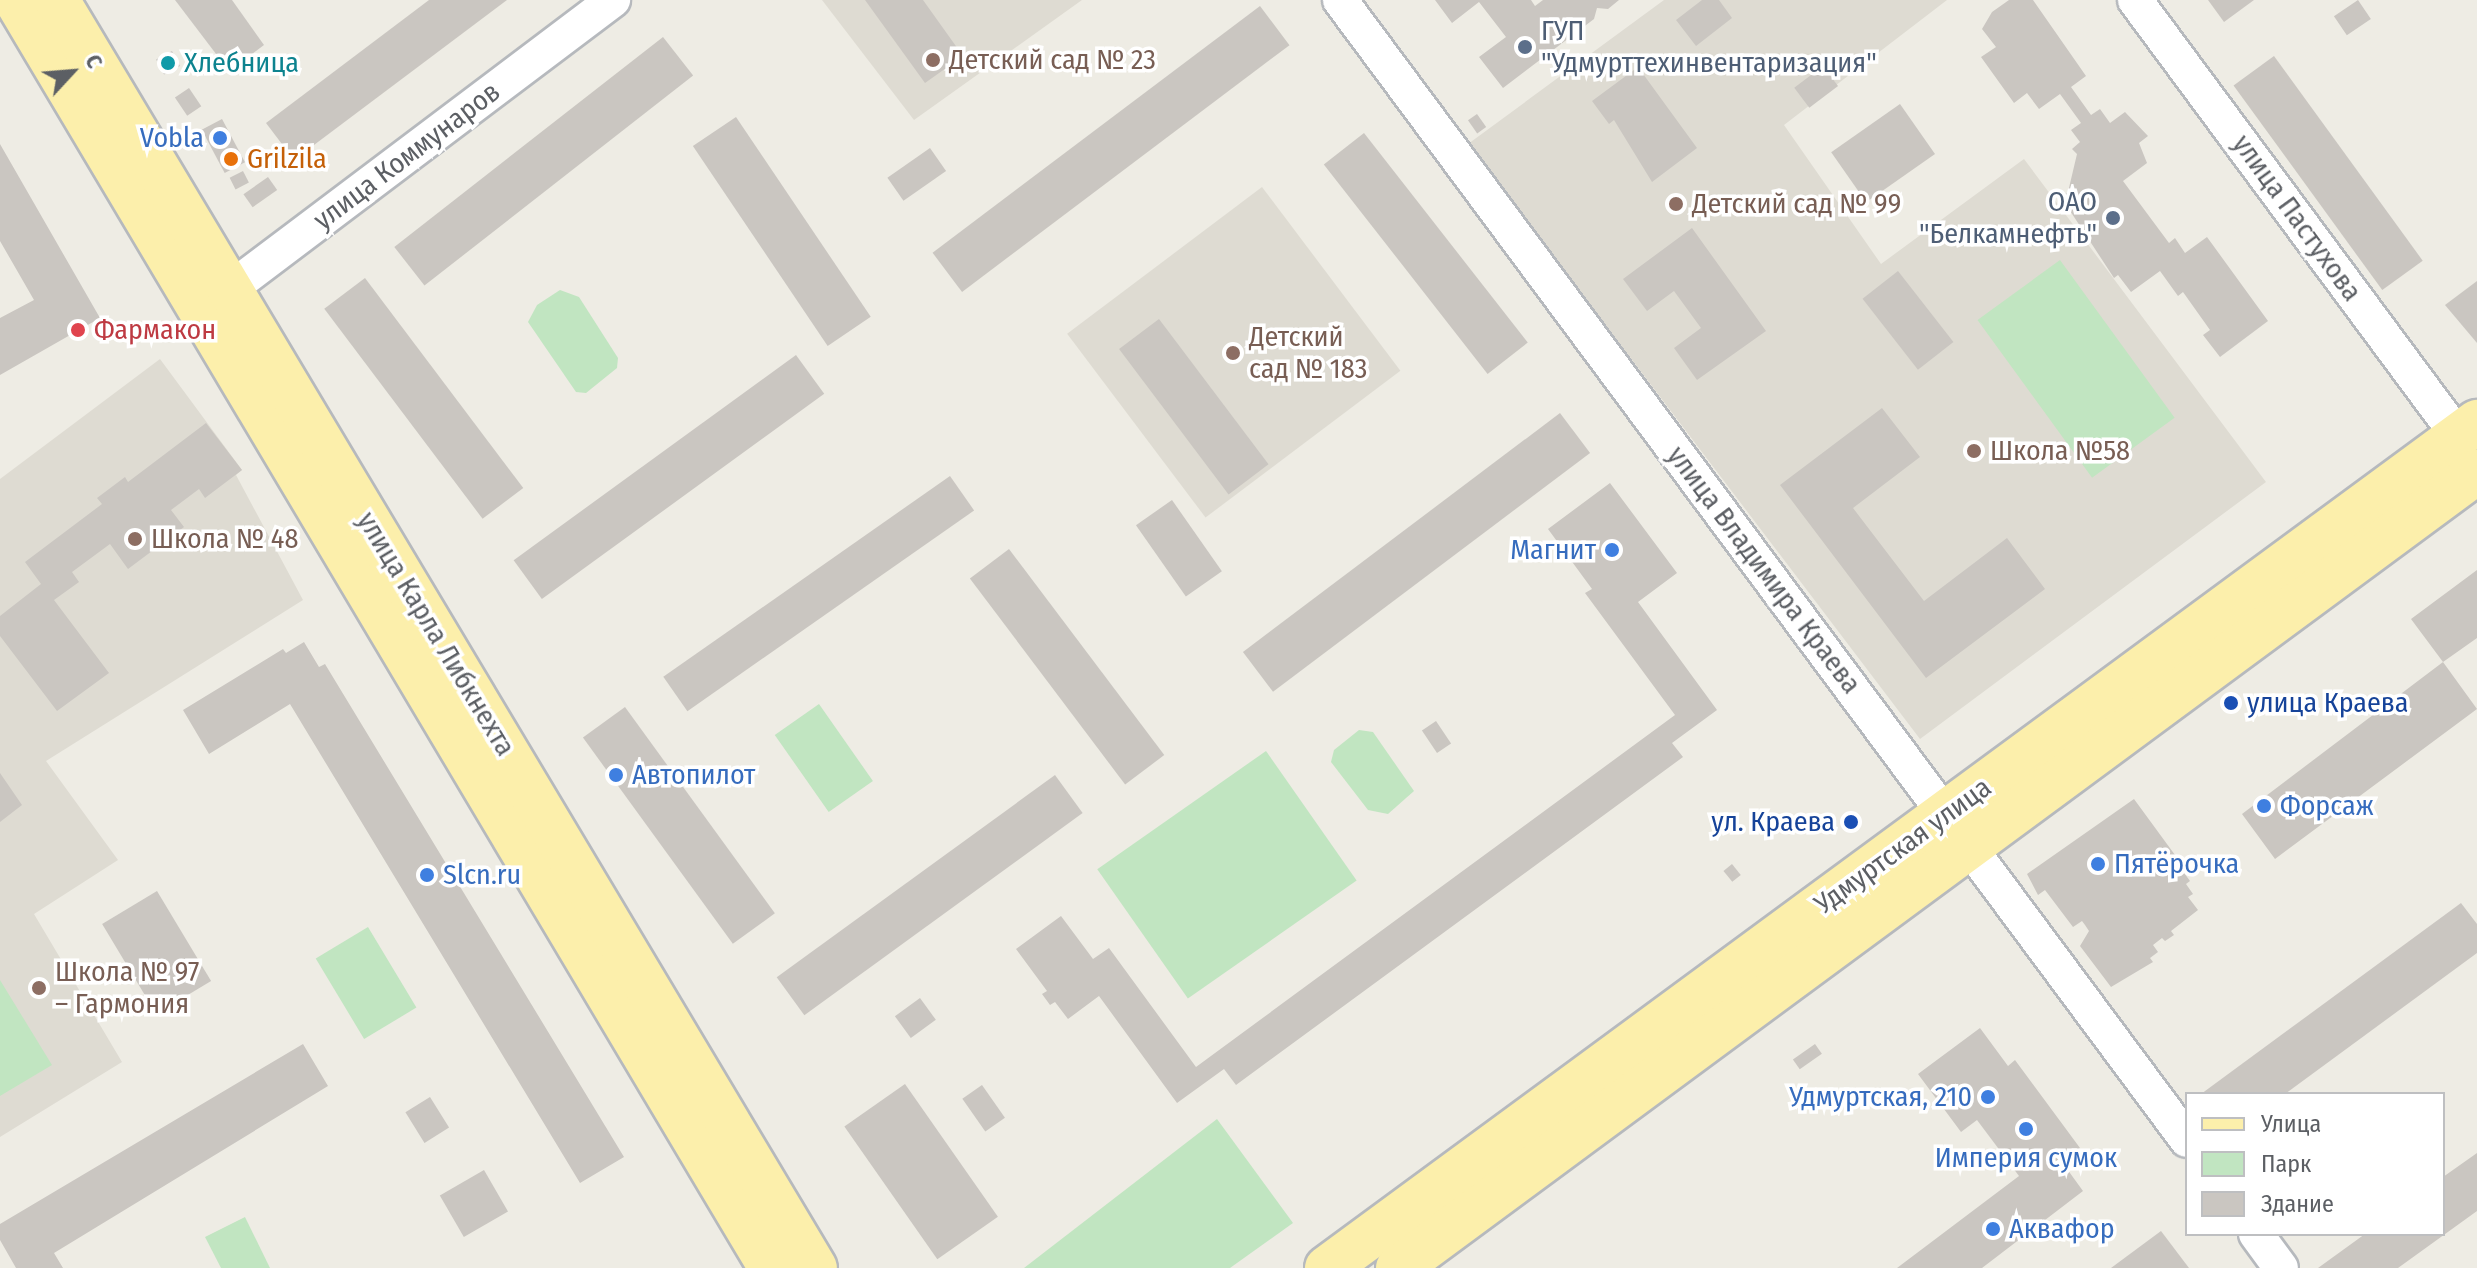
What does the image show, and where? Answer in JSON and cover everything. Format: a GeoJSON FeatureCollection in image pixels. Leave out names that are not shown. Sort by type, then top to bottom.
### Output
{"type":"FeatureCollection","features":[{"type":"Feature","properties":{"kind":"main road","name":"улица Карла Либкнехта"},"geometry":{"type":"LineString","coordinates":[[16,0],[215,301],[815,1268]]}},
{"type":"Feature","properties":{"kind":"main road","name":"улица Карла Либкнехта"},"geometry":{"type":"LineString","coordinates":[[57,0],[215,301],[771,1268]]}},
{"type":"Feature","properties":{"kind":"main road","name":"Удмуртская улица"},"geometry":{"type":"LineString","coordinates":[[1398,1268],[1958,831],[2471,443]]}},
{"type":"Feature","properties":{"kind":"main road","name":"Удмуртская улица"},"geometry":{"type":"LineString","coordinates":[[1327,1268],[1958,831]]}},
{"type":"Feature","properties":{"kind":"street","name":"улица Коммунаров"},"geometry":{"type":"LineString","coordinates":[[215,301],[613,0]]}},
{"type":"Feature","properties":{"kind":"street","name":"улица Владимира Краева"},"geometry":{"type":"LineString","coordinates":[[1340,0],[2185,1137]]}},
{"type":"Feature","properties":{"kind":"street","name":"улица Пастухова"},"geometry":{"type":"LineString","coordinates":[[2135,0],[2471,443]]}},
{"type":"Feature","properties":{"kind":"street"},"geometry":{"type":"LineString","coordinates":[[2257,1236],[2281,1268]]}},
{"type":"Feature","properties":{"kind":"shaded area","name":"Детский сад № 23"},"geometry":{"type":"Polygon","coordinates":[[[822,0],[1082,0],[914,120],[822,0]]]}},
{"type":"Feature","properties":{"kind":"shaded area","name":"Школа №58"},"geometry":{"type":"Polygon","coordinates":[[[1664,0],[1947,0],[1784,125],[1881,264],[2024,159],[2266,482],[1920,739],[1468,144],[1664,0]]]}},
{"type":"Feature","properties":{"kind":"shaded area","name":"Детский сад № 183"},"geometry":{"type":"Polygon","coordinates":[[[1262,187],[1400,371],[1206,518],[1067,334],[1262,187]]]}},
{"type":"Feature","properties":{"kind":"shaded area","name":"Школа № 48"},"geometry":{"type":"Polygon","coordinates":[[[160,359],[242,470],[236,475],[303,600],[46,761],[118,860],[34,914],[122,1062],[0,1137],[0,479],[160,359]]]}},
{"type":"Feature","properties":{"kind":"green space"},"geometry":{"type":"Polygon","coordinates":[[[2060,260],[2175,418],[2092,478],[1977,320],[2060,260]]]}},
{"type":"Feature","properties":{"kind":"green space"},"geometry":{"type":"Polygon","coordinates":[[[560,290],[579,297],[618,358],[617,368],[586,393],[576,392],[528,322],[537,305],[560,290]]]}},
{"type":"Feature","properties":{"kind":"green space"},"geometry":{"type":"Polygon","coordinates":[[[819,704],[873,781],[829,812],[775,735],[819,704]]]}},
{"type":"Feature","properties":{"kind":"green space"},"geometry":{"type":"Polygon","coordinates":[[[1359,730],[1373,732],[1414,791],[1388,814],[1368,810],[1331,762],[1334,750],[1359,730]]]}},
{"type":"Feature","properties":{"kind":"green space"},"geometry":{"type":"Polygon","coordinates":[[[1266,751],[1357,880],[1188,999],[1097,869],[1266,751]]]}},
{"type":"Feature","properties":{"kind":"green space"},"geometry":{"type":"Polygon","coordinates":[[[368,927],[416,1008],[364,1039],[316,958],[368,927]]]}},
{"type":"Feature","properties":{"kind":"green space"},"geometry":{"type":"Polygon","coordinates":[[[0,980],[52,1065],[0,1096],[0,980]]]}},
{"type":"Feature","properties":{"kind":"green space"},"geometry":{"type":"Polygon","coordinates":[[[1217,1119],[1293,1223],[1230,1268],[1024,1268],[1217,1119]]]}},
{"type":"Feature","properties":{"kind":"green space"},"geometry":{"type":"Polygon","coordinates":[[[245,1217],[270,1268],[221,1268],[205,1237],[245,1217]]]}},
{"type":"Feature","properties":{"kind":"building"},"geometry":{"type":"Polygon","coordinates":[[[175,0],[232,0],[264,45],[229,71],[175,0]]]}},
{"type":"Feature","properties":{"kind":"building"},"geometry":{"type":"Polygon","coordinates":[[[429,0],[507,0],[294,160],[266,123],[429,0]]]}},
{"type":"Feature","properties":{"kind":"building"},"geometry":{"type":"Polygon","coordinates":[[[865,0],[923,0],[963,56],[925,83],[865,0]]]}},
{"type":"Feature","properties":{"kind":"building","name":"ГУП \"Удмурттехинвентаризация\""},"geometry":{"type":"Polygon","coordinates":[[[1435,0],[1531,0],[1535,6],[1543,0],[1619,0],[1608,9],[1597,8],[1594,19],[1503,88],[1479,57],[1506,37],[1479,2],[1452,23],[1435,0]]]}},
{"type":"Feature","properties":{"kind":"building"},"geometry":{"type":"Polygon","coordinates":[[[1702,0],[1719,0],[1732,18],[1696,46],[1676,20],[1702,0]]]}},
{"type":"Feature","properties":{"kind":"building"},"geometry":{"type":"Polygon","coordinates":[[[2009,0],[2033,0],[2086,76],[2071,87],[2091,115],[2100,109],[2110,123],[2125,112],[2148,136],[2139,143],[2147,163],[2123,181],[2169,243],[2175,238],[2185,253],[2207,237],[2268,321],[2220,357],[2203,335],[2210,330],[2183,292],[2178,296],[2160,271],[2131,292],[2118,275],[2114,278],[2061,197],[2068,192],[2077,154],[2072,149],[2080,142],[2071,130],[2081,123],[2060,94],[2039,109],[2027,93],[2014,103],[1981,57],[1996,47],[1982,29],[1992,12],[2009,0]]]}},
{"type":"Feature","properties":{"kind":"building"},"geometry":{"type":"Polygon","coordinates":[[[2208,0],[2254,0],[2224,22],[2208,0]]]}},
{"type":"Feature","properties":{"kind":"building"},"geometry":{"type":"Polygon","coordinates":[[[2358,0],[2371,19],[2347,35],[2334,16],[2358,0]]]}},
{"type":"Feature","properties":{"kind":"building"},"geometry":{"type":"Polygon","coordinates":[[[1260,6],[1289,45],[962,292],[933,253],[1260,6]]]}},
{"type":"Feature","properties":{"kind":"building"},"geometry":{"type":"Polygon","coordinates":[[[663,37],[693,76],[424,286],[394,247],[663,37]]]}},
{"type":"Feature","properties":{"kind":"building","name":"Хлебница"},"geometry":{"type":"Polygon","coordinates":[[[172,51],[180,66],[164,74],[156,59],[172,51]]]}},
{"type":"Feature","properties":{"kind":"building"},"geometry":{"type":"Polygon","coordinates":[[[2274,56],[2423,261],[2382,290],[2234,85],[2274,56]]]}},
{"type":"Feature","properties":{"kind":"building"},"geometry":{"type":"Polygon","coordinates":[[[1823,66],[1838,86],[1809,108],[1794,88],[1823,66]]]}},
{"type":"Feature","properties":{"kind":"building"},"geometry":{"type":"Polygon","coordinates":[[[1638,67],[1697,148],[1652,182],[1614,120],[1609,124],[1592,101],[1638,67]]]}},
{"type":"Feature","properties":{"kind":"building"},"geometry":{"type":"Polygon","coordinates":[[[189,88],[201,106],[187,116],[175,98],[189,88]]]}},
{"type":"Feature","properties":{"kind":"building"},"geometry":{"type":"Polygon","coordinates":[[[1900,104],[1935,154],[1866,202],[1831,152],[1900,104]]]}},
{"type":"Feature","properties":{"kind":"building"},"geometry":{"type":"Polygon","coordinates":[[[1477,114],[1486,127],[1477,133],[1468,120],[1477,114]]]}},
{"type":"Feature","properties":{"kind":"building"},"geometry":{"type":"Polygon","coordinates":[[[736,117],[871,317],[828,346],[693,146],[736,117]]]}},
{"type":"Feature","properties":{"kind":"building","name":"Vobla"},"geometry":{"type":"Polygon","coordinates":[[[222,119],[245,162],[225,173],[202,130],[222,119]]]}},
{"type":"Feature","properties":{"kind":"building"},"geometry":{"type":"Polygon","coordinates":[[[1364,133],[1528,343],[1488,374],[1324,164],[1364,133]]]}},
{"type":"Feature","properties":{"kind":"building"},"geometry":{"type":"Polygon","coordinates":[[[0,144],[100,318],[0,375],[0,318],[34,300],[0,241],[0,144]]]}},
{"type":"Feature","properties":{"kind":"building"},"geometry":{"type":"Polygon","coordinates":[[[930,148],[946,171],[903,201],[887,178],[930,148]]]}},
{"type":"Feature","properties":{"kind":"building"},"geometry":{"type":"Polygon","coordinates":[[[243,171],[249,183],[236,189],[230,178],[243,171]]]}},
{"type":"Feature","properties":{"kind":"building"},"geometry":{"type":"Polygon","coordinates":[[[268,177],[277,190],[253,207],[243,194],[268,177]]]}},
{"type":"Feature","properties":{"kind":"building"},"geometry":{"type":"Polygon","coordinates":[[[1692,228],[1766,331],[1697,380],[1674,348],[1701,328],[1674,291],[1647,311],[1623,279],[1692,228]]]}},
{"type":"Feature","properties":{"kind":"building"},"geometry":{"type":"Polygon","coordinates":[[[1898,271],[1953,342],[1918,370],[1863,299],[1898,271]]]}},
{"type":"Feature","properties":{"kind":"building"},"geometry":{"type":"Polygon","coordinates":[[[365,278],[523,488],[483,519],[324,309],[365,278]]]}},
{"type":"Feature","properties":{"kind":"building"},"geometry":{"type":"Polygon","coordinates":[[[2477,281],[2477,343],[2445,305],[2477,281]]]}},
{"type":"Feature","properties":{"kind":"building"},"geometry":{"type":"Polygon","coordinates":[[[1159,319],[1269,464],[1229,494],[1119,349],[1159,319]]]}},
{"type":"Feature","properties":{"kind":"building"},"geometry":{"type":"Polygon","coordinates":[[[796,355],[824,394],[542,599],[514,560],[796,355]]]}},
{"type":"Feature","properties":{"kind":"building"},"geometry":{"type":"Polygon","coordinates":[[[1882,408],[1920,457],[1853,508],[1924,601],[2007,538],[2045,589],[1926,678],[1780,485],[1882,408]]]}},
{"type":"Feature","properties":{"kind":"building"},"geometry":{"type":"Polygon","coordinates":[[[1560,413],[1590,453],[1273,692],[1243,652],[1560,413]]]}},
{"type":"Feature","properties":{"kind":"building"},"geometry":{"type":"Polygon","coordinates":[[[206,423],[242,470],[205,498],[199,489],[171,510],[184,527],[128,569],[110,544],[72,572],[79,582],[54,600],[109,673],[57,711],[0,636],[0,616],[41,584],[25,562],[102,504],[97,498],[125,477],[128,482],[206,423]]]}},
{"type":"Feature","properties":{"kind":"building"},"geometry":{"type":"Polygon","coordinates":[[[950,476],[974,510],[687,711],[663,677],[950,476]]]}},
{"type":"Feature","properties":{"kind":"building"},"geometry":{"type":"Polygon","coordinates":[[[1610,483],[1677,573],[1638,602],[1717,710],[1672,743],[1683,757],[1236,1085],[1224,1069],[1177,1103],[1099,996],[1068,1019],[1055,1002],[1050,1005],[1042,994],[1047,991],[1016,949],[1061,916],[1093,959],[1109,948],[1196,1067],[1675,715],[1585,593],[1592,589],[1548,529],[1610,483]]]}},
{"type":"Feature","properties":{"kind":"building"},"geometry":{"type":"Polygon","coordinates":[[[1172,500],[1222,571],[1186,597],[1136,525],[1172,500]]]}},
{"type":"Feature","properties":{"kind":"building"},"geometry":{"type":"Polygon","coordinates":[[[1009,549],[1164,755],[1125,785],[970,578],[1009,549]]]}},
{"type":"Feature","properties":{"kind":"building"},"geometry":{"type":"Polygon","coordinates":[[[2477,570],[2477,638],[2443,662],[2411,619],[2477,570]]]}},
{"type":"Feature","properties":{"kind":"building"},"geometry":{"type":"Polygon","coordinates":[[[304,642],[319,667],[325,664],[624,1157],[580,1183],[290,704],[209,754],[183,710],[283,649],[286,653],[304,642]]]}},
{"type":"Feature","properties":{"kind":"building"},"geometry":{"type":"Polygon","coordinates":[[[2443,662],[2477,709],[2275,859],[2242,814],[2443,662]]]}},
{"type":"Feature","properties":{"kind":"building"},"geometry":{"type":"Polygon","coordinates":[[[625,707],[775,913],[733,944],[583,738],[625,707]]]}},
{"type":"Feature","properties":{"kind":"building"},"geometry":{"type":"Polygon","coordinates":[[[1436,721],[1451,743],[1437,753],[1422,731],[1436,721]]]}},
{"type":"Feature","properties":{"kind":"building"},"geometry":{"type":"Polygon","coordinates":[[[0,773],[22,805],[0,822],[0,773]]]}},
{"type":"Feature","properties":{"kind":"building"},"geometry":{"type":"Polygon","coordinates":[[[1055,775],[1083,813],[804,1015],[777,977],[1055,775]]]}},
{"type":"Feature","properties":{"kind":"building"},"geometry":{"type":"Polygon","coordinates":[[[2134,799],[2175,855],[2165,861],[2172,871],[2179,866],[2190,881],[2186,884],[2193,894],[2188,897],[2198,910],[2171,931],[2174,935],[2165,941],[2162,938],[2153,945],[2158,952],[2150,958],[2153,962],[2111,987],[2080,946],[2089,931],[2085,925],[2082,921],[2073,927],[2045,890],[2038,895],[2027,874],[2134,799]]]}},
{"type":"Feature","properties":{"kind":"building"},"geometry":{"type":"Polygon","coordinates":[[[1732,864],[1741,875],[1732,882],[1723,871],[1732,864]]]}},
{"type":"Feature","properties":{"kind":"building"},"geometry":{"type":"Polygon","coordinates":[[[157,891],[211,981],[156,1014],[102,924],[157,891]]]}},
{"type":"Feature","properties":{"kind":"building"},"geometry":{"type":"Polygon","coordinates":[[[2461,903],[2477,924],[2477,953],[2288,1092],[2204,1092],[2461,903]]]}},
{"type":"Feature","properties":{"kind":"building"},"geometry":{"type":"Polygon","coordinates":[[[920,998],[936,1020],[911,1038],[895,1016],[920,998]]]}},
{"type":"Feature","properties":{"kind":"building"},"geometry":{"type":"Polygon","coordinates":[[[1980,1028],[2008,1066],[2015,1060],[2080,1148],[2062,1162],[2083,1191],[1982,1268],[1897,1268],[2019,1176],[1977,1120],[1961,1132],[1918,1074],[1980,1028]]]}},
{"type":"Feature","properties":{"kind":"building"},"geometry":{"type":"Polygon","coordinates":[[[303,1044],[328,1086],[54,1253],[63,1268],[16,1268],[0,1240],[0,1224],[303,1044]]]}},
{"type":"Feature","properties":{"kind":"building"},"geometry":{"type":"Polygon","coordinates":[[[1815,1044],[1822,1054],[1800,1069],[1793,1059],[1815,1044]]]}},
{"type":"Feature","properties":{"kind":"building"},"geometry":{"type":"Polygon","coordinates":[[[905,1084],[998,1217],[937,1259],[844,1126],[905,1084]]]}},
{"type":"Feature","properties":{"kind":"building"},"geometry":{"type":"Polygon","coordinates":[[[982,1085],[1005,1118],[985,1132],[962,1099],[982,1085]]]}},
{"type":"Feature","properties":{"kind":"building"},"geometry":{"type":"Polygon","coordinates":[[[430,1097],[449,1128],[424,1143],[405,1112],[430,1097]]]}},
{"type":"Feature","properties":{"kind":"building"},"geometry":{"type":"Polygon","coordinates":[[[2477,1153],[2477,1211],[2445,1234],[2445,1176],[2477,1153]]]}},
{"type":"Feature","properties":{"kind":"building"},"geometry":{"type":"Polygon","coordinates":[[[484,1170],[508,1212],[464,1237],[440,1196],[484,1170]]]}},
{"type":"Feature","properties":{"kind":"building"},"geometry":{"type":"Polygon","coordinates":[[[2161,1231],[2189,1268],[2111,1268],[2161,1231]]]}},
{"type":"Feature","properties":{"kind":"building"},"geometry":{"type":"Polygon","coordinates":[[[2362,1236],[2442,1236],[2398,1268],[2318,1268],[2362,1236]]]}},
{"type":"Feature","properties":{"kind":"place","name":"ГУП \"Удмурттехинвентаризация\""},"geometry":{"type":"Point","coordinates":[1525,47]}},
{"type":"Feature","properties":{"kind":"place","name":"Детский сад № 23"},"geometry":{"type":"Point","coordinates":[933,60]}},
{"type":"Feature","properties":{"kind":"place","name":"Хлебница"},"geometry":{"type":"Point","coordinates":[168,63]}},
{"type":"Feature","properties":{"kind":"place","name":"Vobla"},"geometry":{"type":"Point","coordinates":[220,138]}},
{"type":"Feature","properties":{"kind":"place","name":"Grilzila"},"geometry":{"type":"Point","coordinates":[231,159]}},
{"type":"Feature","properties":{"kind":"place","name":"Детский сад № 99"},"geometry":{"type":"Point","coordinates":[1676,204]}},
{"type":"Feature","properties":{"kind":"place","name":"ОАО \"Белкамнефть\""},"geometry":{"type":"Point","coordinates":[2113,218]}},
{"type":"Feature","properties":{"kind":"place","name":"Фармакон"},"geometry":{"type":"Point","coordinates":[78,330]}},
{"type":"Feature","properties":{"kind":"place","name":"Детский сад № 183"},"geometry":{"type":"Point","coordinates":[1233,353]}},
{"type":"Feature","properties":{"kind":"place","name":"Школа №58"},"geometry":{"type":"Point","coordinates":[1974,451]}},
{"type":"Feature","properties":{"kind":"place","name":"Школа № 48"},"geometry":{"type":"Point","coordinates":[135,539]}},
{"type":"Feature","properties":{"kind":"place","name":"Магнит"},"geometry":{"type":"Point","coordinates":[1612,550]}},
{"type":"Feature","properties":{"kind":"place","name":"улица Краева"},"geometry":{"type":"Point","coordinates":[2231,703]}},
{"type":"Feature","properties":{"kind":"place","name":"Автопилот"},"geometry":{"type":"Point","coordinates":[616,775]}},
{"type":"Feature","properties":{"kind":"place","name":"Форсаж"},"geometry":{"type":"Point","coordinates":[2264,806]}},
{"type":"Feature","properties":{"kind":"place","name":"ул. Краева"},"geometry":{"type":"Point","coordinates":[1851,822]}},
{"type":"Feature","properties":{"kind":"place","name":"Пятёрочка"},"geometry":{"type":"Point","coordinates":[2098,864]}},
{"type":"Feature","properties":{"kind":"place","name":"Slcn.ru"},"geometry":{"type":"Point","coordinates":[427,875]}},
{"type":"Feature","properties":{"kind":"place","name":"Школа № 97 – Гармония"},"geometry":{"type":"Point","coordinates":[39,988]}},
{"type":"Feature","properties":{"kind":"place","name":"Удмуртская, 210"},"geometry":{"type":"Point","coordinates":[1988,1097]}},
{"type":"Feature","properties":{"kind":"place","name":"Империя сумок"},"geometry":{"type":"Point","coordinates":[2026,1129]}},
{"type":"Feature","properties":{"kind":"place","name":"Аквафор"},"geometry":{"type":"Point","coordinates":[1993,1229]}}]}
